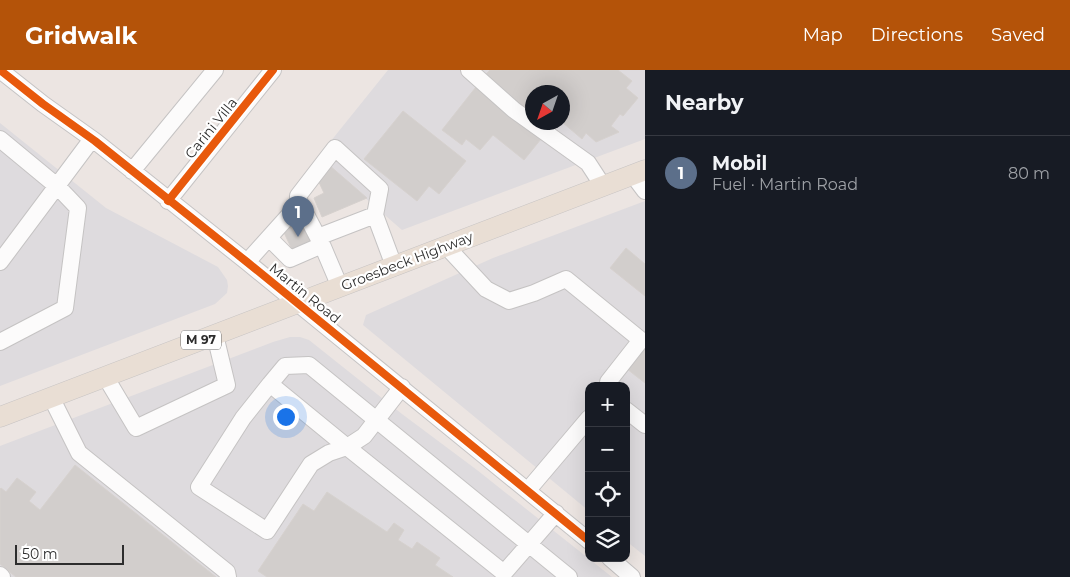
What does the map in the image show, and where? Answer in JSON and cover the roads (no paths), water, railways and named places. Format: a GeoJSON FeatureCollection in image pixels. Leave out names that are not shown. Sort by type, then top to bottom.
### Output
{"type":"FeatureCollection","features":[{"type":"Feature","properties":{"kind":"main road","name":"Groesbeck Highway"},"geometry":{"type":"LineString","coordinates":[[0,417],[639,172]]}},
{"type":"Feature","properties":{"kind":"street"},"geometry":{"type":"LineString","coordinates":[[132,171],[215,70]]}},
{"type":"Feature","properties":{"kind":"street","name":"Carini Villa"},"geometry":{"type":"LineString","coordinates":[[168,201],[273,70]]}},
{"type":"Feature","properties":{"kind":"street"},"geometry":{"type":"LineString","coordinates":[[469,70],[514,110],[588,163],[602,186]]}},
{"type":"Feature","properties":{"kind":"street","name":"Martin Road"},"geometry":{"type":"LineString","coordinates":[[1,72],[92,139],[247,262],[585,538]]}},
{"type":"Feature","properties":{"kind":"street"},"geometry":{"type":"LineString","coordinates":[[0,139],[58,187],[78,208],[65,308],[0,342]]}},
{"type":"Feature","properties":{"kind":"street"},"geometry":{"type":"LineString","coordinates":[[0,262],[58,187],[92,139]]}},
{"type":"Feature","properties":{"kind":"street"},"geometry":{"type":"LineString","coordinates":[[340,286],[298,196],[335,148],[380,190],[375,215],[394,266]]}},
{"type":"Feature","properties":{"kind":"street"},"geometry":{"type":"LineString","coordinates":[[639,172],[645,191]]}},
{"type":"Feature","properties":{"kind":"street"},"geometry":{"type":"LineString","coordinates":[[247,262],[300,203]]}},
{"type":"Feature","properties":{"kind":"street"},"geometry":{"type":"LineString","coordinates":[[269,238],[290,258],[320,241],[375,215]]}},
{"type":"Feature","properties":{"kind":"street"},"geometry":{"type":"LineString","coordinates":[[446,246],[486,289],[509,301],[534,293],[566,279],[642,340],[608,382]]}},
{"type":"Feature","properties":{"kind":"street"},"geometry":{"type":"LineString","coordinates":[[105,376],[136,428],[227,384],[215,335]]}},
{"type":"Feature","properties":{"kind":"street"},"geometry":{"type":"LineString","coordinates":[[402,387],[377,419],[364,436],[347,447],[329,453],[311,464],[267,531],[199,487],[243,418],[285,366],[309,365],[377,419],[569,577]]}},
{"type":"Feature","properties":{"kind":"street"},"geometry":{"type":"LineString","coordinates":[[270,384],[503,575],[556,513]]}},
{"type":"Feature","properties":{"kind":"street"},"geometry":{"type":"LineString","coordinates":[[52,397],[79,452],[227,572],[228,577]]}},
{"type":"Feature","properties":{"kind":"street"},"geometry":{"type":"LineString","coordinates":[[630,413],[645,425]]}},
{"type":"Feature","properties":{"kind":"street"},"geometry":{"type":"LineString","coordinates":[[528,490],[585,423]]}},
{"type":"Feature","properties":{"kind":"street"},"geometry":{"type":"LineString","coordinates":[[615,562],[632,577]]}},
{"type":"Feature","properties":{"kind":"place","name":"Mobil"},"geometry":{"type":"Point","coordinates":[298,237]}}]}
